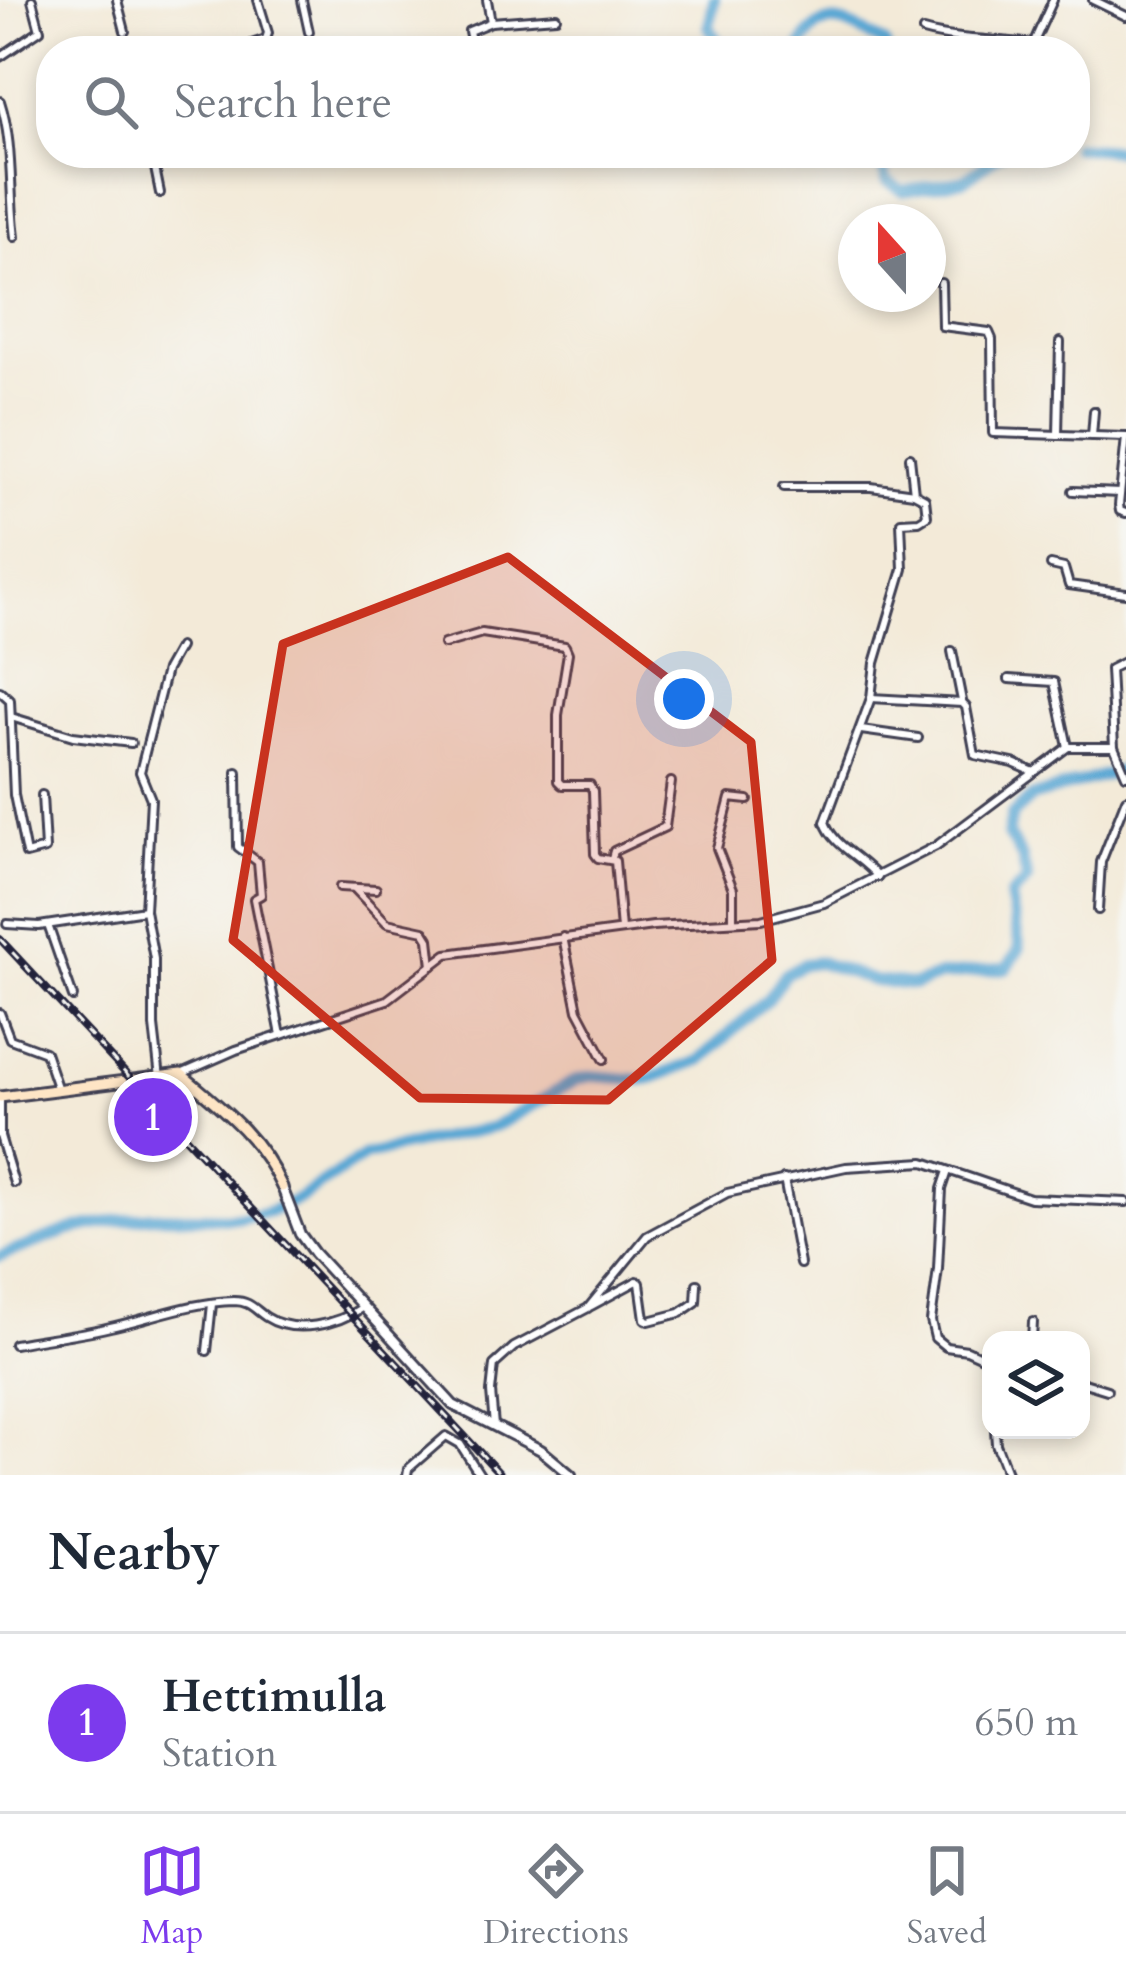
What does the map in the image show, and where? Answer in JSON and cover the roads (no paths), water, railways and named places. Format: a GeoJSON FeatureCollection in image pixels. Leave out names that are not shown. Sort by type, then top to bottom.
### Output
{"type":"FeatureCollection","features":[{"type":"Feature","properties":{"kind":"main road"},"geometry":{"type":"LineString","coordinates":[[0,1097],[182,1074],[244,1125],[268,1156],[283,1187]]}},
{"type":"Feature","properties":{"kind":"street"},"geometry":{"type":"LineString","coordinates":[[0,57],[40,30],[32,0]]}},
{"type":"Feature","properties":{"kind":"street"},"geometry":{"type":"LineString","coordinates":[[117,0],[124,31]]}},
{"type":"Feature","properties":{"kind":"street"},"geometry":{"type":"LineString","coordinates":[[258,0],[267,36]]}},
{"type":"Feature","properties":{"kind":"street"},"geometry":{"type":"LineString","coordinates":[[302,0],[310,32]]}},
{"type":"Feature","properties":{"kind":"street"},"geometry":{"type":"LineString","coordinates":[[487,0],[491,22]]}},
{"type":"Feature","properties":{"kind":"street"},"geometry":{"type":"LineString","coordinates":[[1037,36],[1053,0]]}},
{"type":"Feature","properties":{"kind":"street"},"geometry":{"type":"LineString","coordinates":[[1093,0],[1126,16]]}},
{"type":"Feature","properties":{"kind":"street"},"geometry":{"type":"LineString","coordinates":[[470,36],[469,31],[491,22],[556,17]]}},
{"type":"Feature","properties":{"kind":"street"},"geometry":{"type":"LineString","coordinates":[[923,31],[941,36]]}},
{"type":"Feature","properties":{"kind":"street"},"geometry":{"type":"LineString","coordinates":[[0,101],[8,127],[8,186],[15,237]]}},
{"type":"Feature","properties":{"kind":"street"},"geometry":{"type":"LineString","coordinates":[[155,168],[160,193]]}},
{"type":"Feature","properties":{"kind":"street"},"geometry":{"type":"LineString","coordinates":[[942,312],[942,326],[989,332],[992,339],[993,433],[1126,437],[1120,493],[1120,511],[1126,513]]}},
{"type":"Feature","properties":{"kind":"street"},"geometry":{"type":"LineString","coordinates":[[1058,435],[1060,342]]}},
{"type":"Feature","properties":{"kind":"street"},"geometry":{"type":"LineString","coordinates":[[1092,436],[1094,411]]}},
{"type":"Feature","properties":{"kind":"street"},"geometry":{"type":"LineString","coordinates":[[910,457],[914,493]]}},
{"type":"Feature","properties":{"kind":"street"},"geometry":{"type":"LineString","coordinates":[[784,487],[871,487],[914,493],[925,500],[927,516],[901,522],[903,569],[875,663],[871,698],[825,816],[826,829],[878,877]]}},
{"type":"Feature","properties":{"kind":"street"},"geometry":{"type":"LineString","coordinates":[[1073,491],[1120,493]]}},
{"type":"Feature","properties":{"kind":"street"},"geometry":{"type":"LineString","coordinates":[[1052,565],[1064,568],[1072,586],[1126,593]]}},
{"type":"Feature","properties":{"kind":"street"},"geometry":{"type":"LineString","coordinates":[[444,644],[482,633],[565,646],[558,781],[590,785],[595,854],[612,858]]}},
{"type":"Feature","properties":{"kind":"street"},"geometry":{"type":"LineString","coordinates":[[160,1078],[154,959],[145,910],[151,799],[140,772],[166,670],[179,647]]}},
{"type":"Feature","properties":{"kind":"street"},"geometry":{"type":"LineString","coordinates":[[952,651],[962,703]]}},
{"type":"Feature","properties":{"kind":"street"},"geometry":{"type":"LineString","coordinates":[[1126,661],[1110,669],[1116,749],[1126,775]]}},
{"type":"Feature","properties":{"kind":"street"},"geometry":{"type":"LineString","coordinates":[[1010,679],[1054,682],[1068,747]]}},
{"type":"Feature","properties":{"kind":"street"},"geometry":{"type":"LineString","coordinates":[[0,691],[10,700],[14,795],[26,854],[45,849],[42,794]]}},
{"type":"Feature","properties":{"kind":"street"},"geometry":{"type":"LineString","coordinates":[[871,698],[962,703],[967,707],[975,755],[1034,772]]}},
{"type":"Feature","properties":{"kind":"street"},"geometry":{"type":"LineString","coordinates":[[11,717],[73,736],[131,743]]}},
{"type":"Feature","properties":{"kind":"street"},"geometry":{"type":"LineString","coordinates":[[861,730],[918,738]]}},
{"type":"Feature","properties":{"kind":"street"},"geometry":{"type":"LineString","coordinates":[[182,1074],[387,1000],[447,954],[563,937],[761,920],[824,903],[936,846],[1068,747],[1116,749]]}},
{"type":"Feature","properties":{"kind":"street"},"geometry":{"type":"LineString","coordinates":[[0,763],[14,761]]}},
{"type":"Feature","properties":{"kind":"street"},"geometry":{"type":"LineString","coordinates":[[237,772],[238,847],[258,862],[261,896],[254,899],[281,1035]]}},
{"type":"Feature","properties":{"kind":"street"},"geometry":{"type":"LineString","coordinates":[[621,931],[614,851],[665,827],[670,782]]}},
{"type":"Feature","properties":{"kind":"street"},"geometry":{"type":"LineString","coordinates":[[734,921],[733,889],[717,848],[730,798],[748,800]]}},
{"type":"Feature","properties":{"kind":"street"},"geometry":{"type":"LineString","coordinates":[[1098,910],[1101,862],[1126,799]]}},
{"type":"Feature","properties":{"kind":"street"},"geometry":{"type":"LineString","coordinates":[[340,887],[376,889]]}},
{"type":"Feature","properties":{"kind":"street"},"geometry":{"type":"LineString","coordinates":[[354,888],[387,923],[424,931],[432,966]]}},
{"type":"Feature","properties":{"kind":"street"},"geometry":{"type":"LineString","coordinates":[[7,924],[48,925],[145,910]]}},
{"type":"Feature","properties":{"kind":"street"},"geometry":{"type":"LineString","coordinates":[[48,925],[73,998]]}},
{"type":"Feature","properties":{"kind":"street"},"geometry":{"type":"LineString","coordinates":[[563,937],[578,1010],[604,1059]]}},
{"type":"Feature","properties":{"kind":"street"},"geometry":{"type":"LineString","coordinates":[[0,1013],[10,1039],[45,1052],[58,1090]]}},
{"type":"Feature","properties":{"kind":"street"},"geometry":{"type":"LineString","coordinates":[[0,1097],[0,1136],[14,1183]]}},
{"type":"Feature","properties":{"kind":"street"},"geometry":{"type":"LineString","coordinates":[[588,1308],[646,1236],[728,1193],[784,1179],[846,1167],[924,1162],[1030,1198],[1126,1202]]}},
{"type":"Feature","properties":{"kind":"street"},"geometry":{"type":"LineString","coordinates":[[949,1170],[942,1189],[931,1322],[935,1338],[946,1347],[982,1357]]}},
{"type":"Feature","properties":{"kind":"street"},"geometry":{"type":"LineString","coordinates":[[784,1179],[800,1264]]}},
{"type":"Feature","properties":{"kind":"street"},"geometry":{"type":"LineString","coordinates":[[283,1187],[300,1234],[314,1253],[453,1405],[541,1450],[571,1475]]}},
{"type":"Feature","properties":{"kind":"street"},"geometry":{"type":"LineString","coordinates":[[494,1426],[494,1365],[514,1346],[637,1281],[645,1319],[650,1321],[696,1302],[697,1284]]}},
{"type":"Feature","properties":{"kind":"street"},"geometry":{"type":"LineString","coordinates":[[14,1344],[118,1326],[174,1309],[238,1301],[256,1306],[280,1323],[308,1325],[333,1324],[363,1307]]}},
{"type":"Feature","properties":{"kind":"street"},"geometry":{"type":"LineString","coordinates":[[207,1352],[212,1304]]}},
{"type":"Feature","properties":{"kind":"street"},"geometry":{"type":"LineString","coordinates":[[1032,1331],[1033,1322]]}},
{"type":"Feature","properties":{"kind":"street"},"geometry":{"type":"LineString","coordinates":[[1090,1385],[1107,1390]]}},
{"type":"Feature","properties":{"kind":"street"},"geometry":{"type":"LineString","coordinates":[[407,1475],[446,1436],[460,1444],[480,1475]]}},
{"type":"Feature","properties":{"kind":"street"},"geometry":{"type":"LineString","coordinates":[[996,1439],[1008,1475]]}},
{"type":"Feature","properties":{"kind":"waterway"},"geometry":{"type":"LineString","coordinates":[[714,0],[709,27],[715,36]]}},
{"type":"Feature","properties":{"kind":"waterway"},"geometry":{"type":"LineString","coordinates":[[808,36],[817,27],[837,22],[871,36]]}},
{"type":"Feature","properties":{"kind":"waterway"},"geometry":{"type":"LineString","coordinates":[[1090,148],[1126,151]]}},
{"type":"Feature","properties":{"kind":"waterway"},"geometry":{"type":"LineString","coordinates":[[882,168],[887,181],[903,191],[964,180],[980,168]]}},
{"type":"Feature","properties":{"kind":"waterway"},"geometry":{"type":"LineString","coordinates":[[0,1256],[70,1230],[120,1220],[241,1218],[271,1211],[300,1198],[365,1155],[494,1127],[578,1079],[647,1080],[700,1060],[767,1000],[785,974],[803,964],[819,962],[874,981],[914,985],[939,976],[1007,968],[1020,948],[1010,897],[1027,880],[1022,857],[1008,835],[1012,815],[1032,797],[1126,769]]}},
{"type":"Feature","properties":{"kind":"railway"},"geometry":{"type":"LineString","coordinates":[[0,939],[501,1475]]}},
{"type":"Feature","properties":{"kind":"place","name":"Hettimulla"},"geometry":{"type":"Point","coordinates":[153,1117]}}]}
